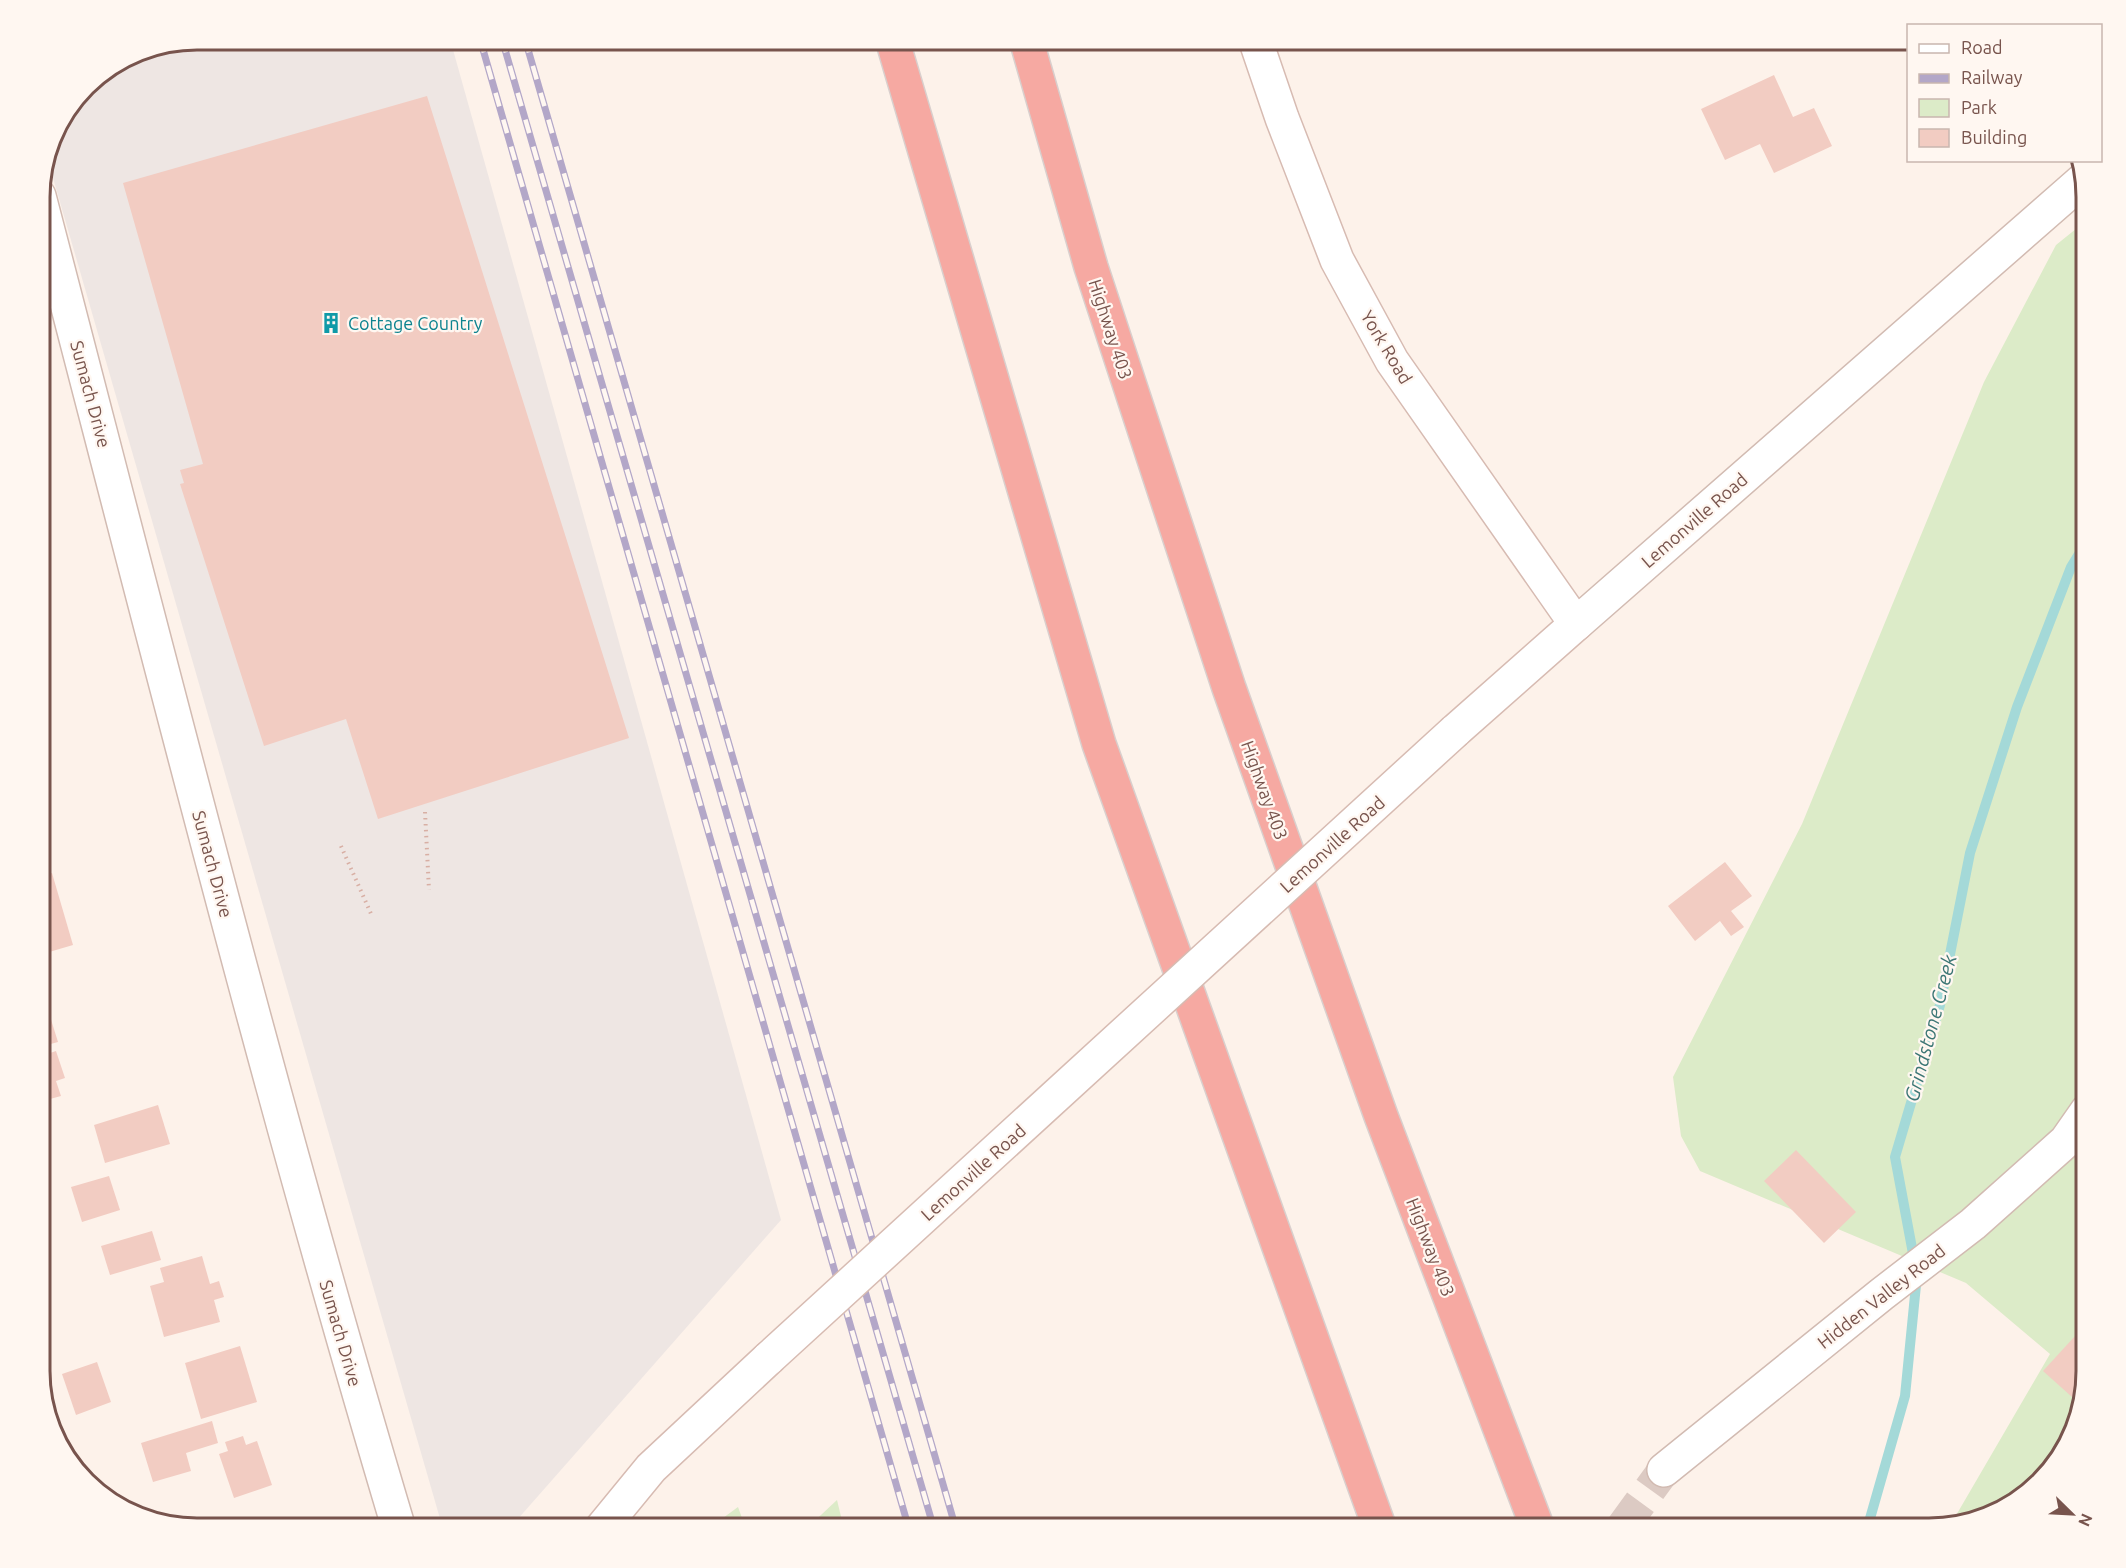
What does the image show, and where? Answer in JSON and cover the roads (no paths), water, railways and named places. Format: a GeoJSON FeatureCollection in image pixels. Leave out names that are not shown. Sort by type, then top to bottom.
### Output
{"type":"FeatureCollection","features":[{"type":"Feature","properties":{"kind":"highway"},"geometry":{"type":"LineString","coordinates":[[895,50],[1099,744],[1376,1518]]}},
{"type":"Feature","properties":{"kind":"highway","name":"Highway 403"},"geometry":{"type":"LineString","coordinates":[[1029,50],[1091,267],[1229,688],[1381,1116],[1534,1518]]}},
{"type":"Feature","properties":{"kind":"street","name":"York Road"},"geometry":{"type":"LineString","coordinates":[[1259,50],[1282,118],[1337,260],[1392,361],[1576,624]]}},
{"type":"Feature","properties":{"kind":"street","name":"Lemonville Road"},"geometry":{"type":"LineString","coordinates":[[610,1518],[651,1468],[769,1358],[1455,731],[2076,187]]}},
{"type":"Feature","properties":{"kind":"street","name":"Sumach Drive"},"geometry":{"type":"LineString","coordinates":[[50,238],[238,957],[355,1382],[396,1518]]}},
{"type":"Feature","properties":{"kind":"street","name":"Hidden Valley Road"},"geometry":{"type":"LineString","coordinates":[[1664,1470],[1882,1294],[1973,1224],[2066,1141],[2076,1127]]}},
{"type":"Feature","properties":{"kind":"waterway","name":"Grindstone Creek"},"geometry":{"type":"LineString","coordinates":[[1870,1518],[1905,1396],[1917,1275],[1895,1157],[1940,1005],[1970,853],[2017,707],[2076,559]]}},
{"type":"Feature","properties":{"kind":"tunnel"},"geometry":{"type":"LineString","coordinates":[[1629,1518],[1664,1470]]}},
{"type":"Feature","properties":{"kind":"railway"},"geometry":{"type":"LineString","coordinates":[[483,50],[906,1518]]}},
{"type":"Feature","properties":{"kind":"railway"},"geometry":{"type":"LineString","coordinates":[[505,50],[931,1518]]}},
{"type":"Feature","properties":{"kind":"railway"},"geometry":{"type":"LineString","coordinates":[[528,50],[953,1518]]}},
{"type":"Feature","properties":{"kind":"place","name":"Cottage Country"},"geometry":{"type":"Point","coordinates":[331,323]}}]}
